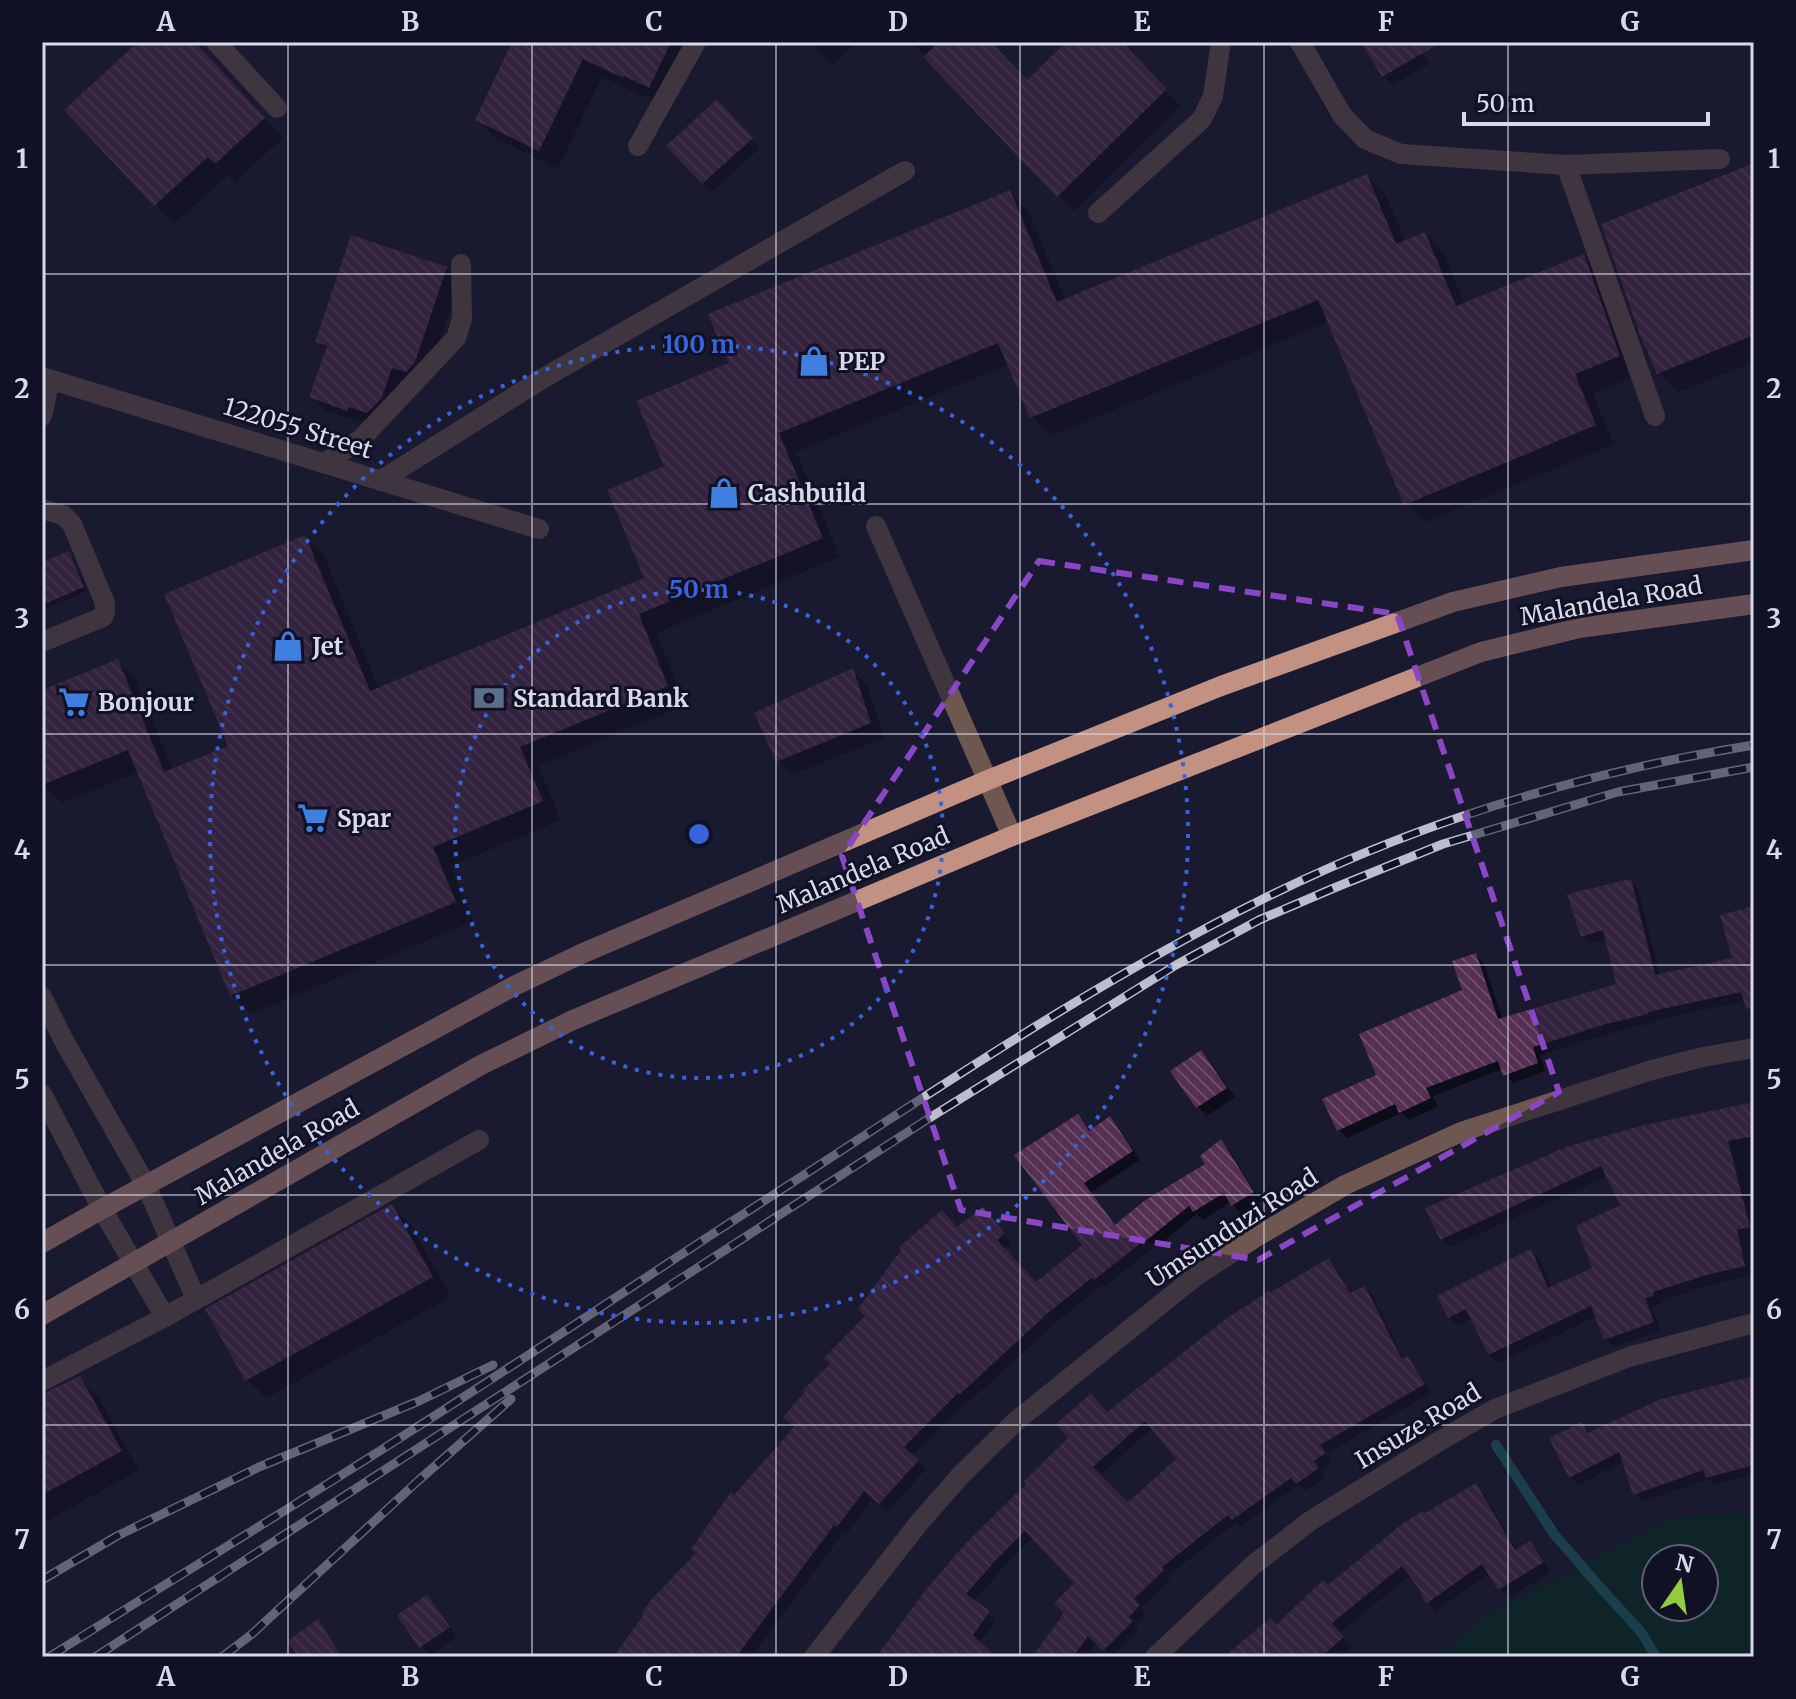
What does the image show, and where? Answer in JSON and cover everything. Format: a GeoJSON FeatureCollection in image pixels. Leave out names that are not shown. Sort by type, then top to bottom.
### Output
{"type":"FeatureCollection","features":[{"type":"Feature","properties":{"kind":"main road","name":"Malandela Road"},"geometry":{"type":"LineString","coordinates":[[42,1243],[512,987],[581,954],[988,780],[1221,686],[1453,602],[1561,577],[1754,550]]}},
{"type":"Feature","properties":{"kind":"main road","name":"Malandela Road"},"geometry":{"type":"LineString","coordinates":[[42,1315],[481,1065],[573,1020],[1012,836],[1481,652],[1579,628],[1754,604]]}},
{"type":"Feature","properties":{"kind":"street"},"geometry":{"type":"LineString","coordinates":[[216,42],[277,108]]}},
{"type":"Feature","properties":{"kind":"street"},"geometry":{"type":"LineString","coordinates":[[638,146],[696,42]]}},
{"type":"Feature","properties":{"kind":"street"},"geometry":{"type":"LineString","coordinates":[[1098,213],[1202,119],[1213,96],[1221,42]]}},
{"type":"Feature","properties":{"kind":"street"},"geometry":{"type":"LineString","coordinates":[[1300,42],[1342,115],[1365,139],[1401,154],[1566,165],[1720,159]]}},
{"type":"Feature","properties":{"kind":"street"},"geometry":{"type":"LineString","coordinates":[[1566,165],[1655,416]]}},
{"type":"Feature","properties":{"kind":"street"},"geometry":{"type":"LineString","coordinates":[[380,481],[547,376],[905,171]]}},
{"type":"Feature","properties":{"kind":"street"},"geometry":{"type":"LineString","coordinates":[[325,463],[362,438],[456,338],[462,319],[461,264]]}},
{"type":"Feature","properties":{"kind":"street"},"geometry":{"type":"LineString","coordinates":[[42,416],[46,378]]}},
{"type":"Feature","properties":{"kind":"street","name":"122055 Street"},"geometry":{"type":"LineString","coordinates":[[46,378],[539,529]]}},
{"type":"Feature","properties":{"kind":"street"},"geometry":{"type":"LineString","coordinates":[[42,509],[63,515],[72,524],[105,603],[105,612],[103,617],[42,642]]}},
{"type":"Feature","properties":{"kind":"street"},"geometry":{"type":"LineString","coordinates":[[876,526],[1012,836]]}},
{"type":"Feature","properties":{"kind":"street"},"geometry":{"type":"LineString","coordinates":[[42,997],[146,1185],[196,1299]]}},
{"type":"Feature","properties":{"kind":"street","name":"Umsunduzi Road"},"geometry":{"type":"LineString","coordinates":[[814,1657],[918,1524],[960,1476],[1016,1421],[1196,1276],[1256,1237],[1345,1185],[1461,1132],[1652,1070],[1754,1048]]}},
{"type":"Feature","properties":{"kind":"street"},"geometry":{"type":"LineString","coordinates":[[42,1094],[102,1209],[165,1317]]}},
{"type":"Feature","properties":{"kind":"street"},"geometry":{"type":"LineString","coordinates":[[42,1381],[165,1317],[479,1140]]}},
{"type":"Feature","properties":{"kind":"street","name":"Insuze Road"},"geometry":{"type":"LineString","coordinates":[[1155,1657],[1252,1566],[1310,1521],[1495,1409],[1629,1357],[1754,1323]]}},
{"type":"Feature","properties":{"kind":"highlighted area"},"geometry":{"type":"Polygon","coordinates":[[[1039,561],[1397,614],[1559,1092],[1258,1260],[961,1210],[842,856],[1039,561]]]}},
{"type":"Feature","properties":{"kind":"green space"},"geometry":{"type":"Polygon","coordinates":[[[1754,1513],[1754,1657],[1436,1657],[1482,1617],[1673,1517],[1754,1513]]]}},
{"type":"Feature","properties":{"kind":"building"},"geometry":{"type":"Polygon","coordinates":[[[138,42],[195,42],[265,118],[215,164],[208,157],[154,206],[64,110],[138,42]]]}},
{"type":"Feature","properties":{"kind":"building"},"geometry":{"type":"Polygon","coordinates":[[[512,42],[671,42],[649,88],[583,59],[539,151],[475,120],[512,42]]]}},
{"type":"Feature","properties":{"kind":"building"},"geometry":{"type":"Polygon","coordinates":[[[939,42],[991,42],[1027,80],[1066,42],[1122,42],[1167,89],[1057,197],[923,57],[939,42]]]}},
{"type":"Feature","properties":{"kind":"building"},"geometry":{"type":"Polygon","coordinates":[[[1361,42],[1442,42],[1382,77],[1361,42]]]}},
{"type":"Feature","properties":{"kind":"building"},"geometry":{"type":"Polygon","coordinates":[[[717,99],[753,138],[702,184],[666,146],[717,99]]]}},
{"type":"Feature","properties":{"kind":"building"},"geometry":{"type":"Polygon","coordinates":[[[1754,163],[1754,335],[1657,374],[1601,224],[1754,163]]]}},
{"type":"Feature","properties":{"kind":"building"},"geometry":{"type":"Polygon","coordinates":[[[1367,174],[1396,244],[1425,232],[1456,306],[1584,254],[1620,356],[1575,374],[1596,425],[1404,505],[1318,300],[1030,418],[998,343],[779,433],[823,538],[639,614],[668,686],[520,747],[543,801],[433,847],[456,902],[230,996],[128,750],[42,785],[42,690],[118,659],[164,772],[228,746],[164,594],[305,535],[370,691],[644,578],[607,490],[664,466],[636,401],[728,363],[708,314],[1010,190],[1057,302],[1367,174]]]}},
{"type":"Feature","properties":{"kind":"building"},"geometry":{"type":"Polygon","coordinates":[[[351,235],[447,267],[415,362],[406,372],[392,368],[381,399],[367,413],[349,407],[347,411],[309,397],[327,346],[315,342],[351,235]]]}},
{"type":"Feature","properties":{"kind":"building"},"geometry":{"type":"Polygon","coordinates":[[[69,551],[84,587],[42,605],[42,562],[69,551]]]}},
{"type":"Feature","properties":{"kind":"building"},"geometry":{"type":"Polygon","coordinates":[[[853,668],[871,723],[776,762],[754,713],[853,668]]]}},
{"type":"Feature","properties":{"kind":"building"},"geometry":{"type":"Polygon","coordinates":[[[1631,879],[1655,975],[1732,958],[1720,915],[1754,906],[1754,1008],[1746,1009],[1741,992],[1606,1024],[1533,1047],[1538,1063],[1503,1076],[1498,1061],[1426,1088],[1431,1098],[1399,1113],[1395,1104],[1337,1131],[1322,1099],[1376,1075],[1359,1034],[1462,990],[1452,961],[1476,953],[1498,1019],[1616,984],[1603,930],[1581,937],[1567,894],[1631,879]]]}},
{"type":"Feature","properties":{"kind":"building"},"geometry":{"type":"Polygon","coordinates":[[[1201,1050],[1227,1088],[1196,1108],[1170,1071],[1201,1050]]]}},
{"type":"Feature","properties":{"kind":"building"},"geometry":{"type":"Polygon","coordinates":[[[1754,1102],[1754,1136],[1728,1141],[1750,1227],[1737,1230],[1745,1266],[1653,1292],[1654,1296],[1645,1298],[1654,1322],[1604,1340],[1591,1306],[1488,1355],[1466,1309],[1448,1318],[1437,1296],[1531,1249],[1548,1288],[1592,1268],[1576,1226],[1620,1205],[1601,1166],[1440,1240],[1425,1208],[1566,1147],[1644,1125],[1754,1102]]]}},
{"type":"Feature","properties":{"kind":"building"},"geometry":{"type":"Polygon","coordinates":[[[1078,1114],[1089,1131],[1110,1116],[1133,1151],[1084,1183],[1115,1225],[1144,1201],[1205,1164],[1200,1156],[1221,1139],[1254,1192],[1231,1206],[1224,1193],[1193,1212],[1189,1206],[1049,1312],[958,1393],[904,1447],[919,1460],[879,1504],[864,1491],[837,1527],[834,1525],[736,1657],[613,1657],[652,1599],[696,1553],[691,1549],[731,1492],[734,1495],[794,1427],[783,1417],[805,1392],[803,1390],[830,1364],[824,1358],[865,1316],[858,1309],[901,1250],[899,1247],[942,1210],[957,1227],[983,1207],[1005,1234],[997,1240],[1036,1282],[1082,1245],[1014,1155],[1078,1114]]]}},
{"type":"Feature","properties":{"kind":"building"},"geometry":{"type":"Polygon","coordinates":[[[392,1204],[433,1277],[245,1381],[205,1309],[392,1204]]]}},
{"type":"Feature","properties":{"kind":"building"},"geometry":{"type":"Polygon","coordinates":[[[1329,1258],[1350,1293],[1365,1286],[1402,1359],[1408,1356],[1425,1384],[1320,1445],[1326,1453],[1314,1461],[1319,1468],[1296,1484],[1291,1478],[1232,1520],[1228,1515],[1162,1567],[1164,1570],[1134,1599],[1140,1605],[1129,1617],[1133,1621],[1103,1651],[1088,1636],[1073,1657],[1032,1657],[1064,1613],[1054,1603],[1074,1583],[1025,1531],[966,1594],[990,1611],[973,1635],[996,1657],[876,1657],[924,1592],[966,1543],[1068,1438],[1056,1424],[1091,1393],[1107,1412],[1226,1319],[1329,1258]],[[1145,1421],[1093,1467],[1128,1502],[1176,1459],[1145,1421]]]}},
{"type":"Feature","properties":{"kind":"building"},"geometry":{"type":"Polygon","coordinates":[[[80,1376],[122,1451],[42,1495],[42,1394],[80,1376]]]}},
{"type":"Feature","properties":{"kind":"building"},"geometry":{"type":"Polygon","coordinates":[[[1754,1376],[1754,1465],[1706,1478],[1703,1470],[1633,1495],[1619,1452],[1569,1478],[1549,1438],[1582,1422],[1587,1433],[1661,1399],[1754,1376]]]}},
{"type":"Feature","properties":{"kind":"building"},"geometry":{"type":"Polygon","coordinates":[[[1476,1483],[1515,1550],[1530,1541],[1544,1562],[1498,1590],[1482,1564],[1426,1604],[1402,1566],[1332,1623],[1344,1637],[1321,1657],[1224,1657],[1270,1618],[1276,1625],[1323,1580],[1328,1585],[1402,1524],[1476,1483]]]}},
{"type":"Feature","properties":{"kind":"building"},"geometry":{"type":"Polygon","coordinates":[[[427,1595],[450,1627],[419,1648],[397,1615],[427,1595]]]}},
{"type":"Feature","properties":{"kind":"building"},"geometry":{"type":"Polygon","coordinates":[[[318,1619],[342,1657],[299,1657],[287,1641],[318,1619]]]}},
{"type":"Feature","properties":{"kind":"waterway"},"geometry":{"type":"LineString","coordinates":[[1496,1445],[1554,1534],[1641,1632],[1656,1657]]}},
{"type":"Feature","properties":{"kind":"railway"},"geometry":{"type":"LineString","coordinates":[[49,1657],[433,1417],[997,1050],[1193,935],[1319,872],[1440,824],[1627,770],[1754,745]]}},
{"type":"Feature","properties":{"kind":"railway"},"geometry":{"type":"LineString","coordinates":[[95,1657],[931,1117],[1176,965],[1259,920],[1443,844],[1618,792],[1754,767]]}},
{"type":"Feature","properties":{"kind":"railway"},"geometry":{"type":"LineString","coordinates":[[42,1580],[117,1536],[259,1467],[419,1401],[493,1365]]}},
{"type":"Feature","properties":{"kind":"railway"},"geometry":{"type":"LineString","coordinates":[[222,1657],[252,1634],[511,1399]]}},
{"type":"Feature","properties":{"kind":"place","name":"PEP"},"geometry":{"type":"Point","coordinates":[814,361]}},
{"type":"Feature","properties":{"kind":"place","name":"Cashbuild"},"geometry":{"type":"Point","coordinates":[724,493]}},
{"type":"Feature","properties":{"kind":"place","name":"Jet"},"geometry":{"type":"Point","coordinates":[288,646]}},
{"type":"Feature","properties":{"kind":"place","name":"Standard Bank"},"geometry":{"type":"Point","coordinates":[489,698]}},
{"type":"Feature","properties":{"kind":"place","name":"Bonjour"},"geometry":{"type":"Point","coordinates":[74,702]}},
{"type":"Feature","properties":{"kind":"place","name":"Spar"},"geometry":{"type":"Point","coordinates":[313,818]}}]}
